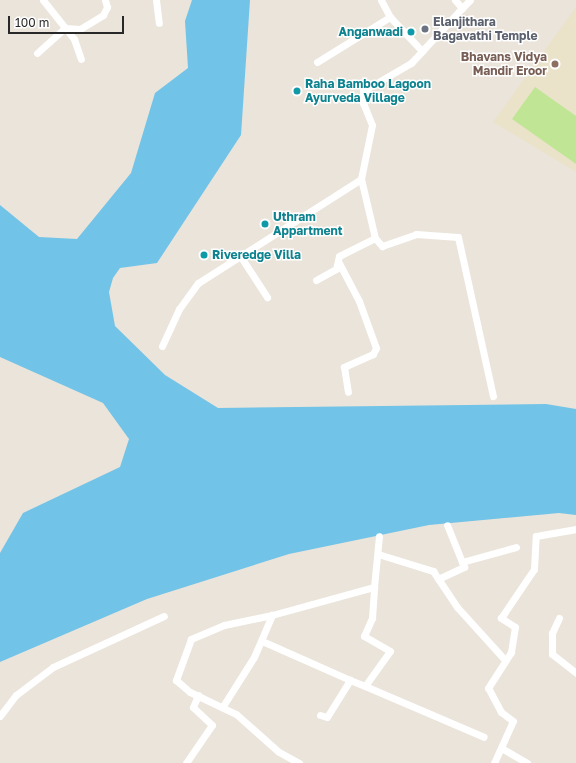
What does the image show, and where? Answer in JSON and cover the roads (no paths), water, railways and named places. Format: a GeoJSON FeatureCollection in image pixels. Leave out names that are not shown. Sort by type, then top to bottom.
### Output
{"type":"FeatureCollection","features":[{"type":"Feature","properties":{"kind":"street"},"geometry":{"type":"LineString","coordinates":[[43,0],[64,28],[81,59]]}},
{"type":"Feature","properties":{"kind":"street"},"geometry":{"type":"LineString","coordinates":[[37,53],[64,28],[80,29],[103,15],[108,7],[105,0]]}},
{"type":"Feature","properties":{"kind":"street"},"geometry":{"type":"LineString","coordinates":[[156,0],[160,23]]}},
{"type":"Feature","properties":{"kind":"street"},"geometry":{"type":"LineString","coordinates":[[381,0],[390,17],[422,51]]}},
{"type":"Feature","properties":{"kind":"street"},"geometry":{"type":"LineString","coordinates":[[455,0],[462,8]]}},
{"type":"Feature","properties":{"kind":"street"},"geometry":{"type":"LineString","coordinates":[[470,0],[411,63],[363,92],[363,103],[372,125],[361,179],[375,238],[382,246],[416,234],[458,237],[493,396]]}},
{"type":"Feature","properties":{"kind":"street"},"geometry":{"type":"LineString","coordinates":[[317,62],[390,17]]}},
{"type":"Feature","properties":{"kind":"street"},"geometry":{"type":"LineString","coordinates":[[162,346],[179,309],[198,283],[241,258],[361,179]]}},
{"type":"Feature","properties":{"kind":"street"},"geometry":{"type":"LineString","coordinates":[[316,280],[336,269],[339,263],[339,256],[375,238]]}},
{"type":"Feature","properties":{"kind":"street"},"geometry":{"type":"LineString","coordinates":[[241,258],[267,297]]}},
{"type":"Feature","properties":{"kind":"street"},"geometry":{"type":"LineString","coordinates":[[339,263],[359,301],[376,348],[373,354],[344,367],[348,392]]}},
{"type":"Feature","properties":{"kind":"street"},"geometry":{"type":"LineString","coordinates":[[438,579],[464,567],[447,525]]}},
{"type":"Feature","properties":{"kind":"street"},"geometry":{"type":"LineString","coordinates":[[494,763],[503,749],[502,744],[513,721],[502,712],[488,688],[505,660],[515,627],[501,618],[534,569],[536,536],[576,529]]}},
{"type":"Feature","properties":{"kind":"street"},"geometry":{"type":"LineString","coordinates":[[365,686],[390,651],[364,636],[372,618],[379,536]]}},
{"type":"Feature","properties":{"kind":"street"},"geometry":{"type":"LineString","coordinates":[[462,562],[516,547]]}},
{"type":"Feature","properties":{"kind":"street"},"geometry":{"type":"LineString","coordinates":[[378,554],[433,572],[457,607],[505,660]]}},
{"type":"Feature","properties":{"kind":"street"},"geometry":{"type":"LineString","coordinates":[[299,763],[279,752],[248,723],[223,706],[198,695],[176,680],[186,644],[224,625],[374,587]]}},
{"type":"Feature","properties":{"kind":"street"},"geometry":{"type":"LineString","coordinates":[[223,706],[262,641],[272,614]]}},
{"type":"Feature","properties":{"kind":"street"},"geometry":{"type":"LineString","coordinates":[[0,716],[16,695],[53,667],[164,616]]}},
{"type":"Feature","properties":{"kind":"street"},"geometry":{"type":"LineString","coordinates":[[559,618],[552,633],[552,654],[576,673]]}},
{"type":"Feature","properties":{"kind":"street"},"geometry":{"type":"LineString","coordinates":[[262,641],[484,737]]}},
{"type":"Feature","properties":{"kind":"street"},"geometry":{"type":"LineString","coordinates":[[320,715],[327,717],[350,680]]}},
{"type":"Feature","properties":{"kind":"street"},"geometry":{"type":"LineString","coordinates":[[186,763],[212,725],[193,707],[198,695]]}},
{"type":"Feature","properties":{"kind":"street"},"geometry":{"type":"LineString","coordinates":[[503,749],[527,763]]}},
{"type":"Feature","properties":{"kind":"water"},"geometry":{"type":"Polygon","coordinates":[[[192,0],[250,0],[241,135],[157,263],[120,268],[113,278],[109,292],[115,326],[165,375],[218,408],[546,404],[576,409],[576,515],[559,513],[429,525],[289,554],[147,599],[0,662],[0,553],[23,513],[120,467],[129,439],[103,403],[0,357],[0,205],[39,237],[77,239],[131,173],[155,93],[188,68],[185,21],[192,0]]]}},
{"type":"Feature","properties":{"kind":"place","name":"Elanjithara Bagavathi Temple"},"geometry":{"type":"Point","coordinates":[425,29]}},
{"type":"Feature","properties":{"kind":"place","name":"Anganwadi"},"geometry":{"type":"Point","coordinates":[411,32]}},
{"type":"Feature","properties":{"kind":"place","name":"Bhavans Vidya Mandir Eroor"},"geometry":{"type":"Point","coordinates":[555,64]}},
{"type":"Feature","properties":{"kind":"place","name":"Raha Bamboo Lagoon Ayurveda Village"},"geometry":{"type":"Point","coordinates":[297,91]}},
{"type":"Feature","properties":{"kind":"place","name":"Uthram Appartment"},"geometry":{"type":"Point","coordinates":[265,224]}},
{"type":"Feature","properties":{"kind":"place","name":"Riveredge Villa"},"geometry":{"type":"Point","coordinates":[204,255]}}]}
